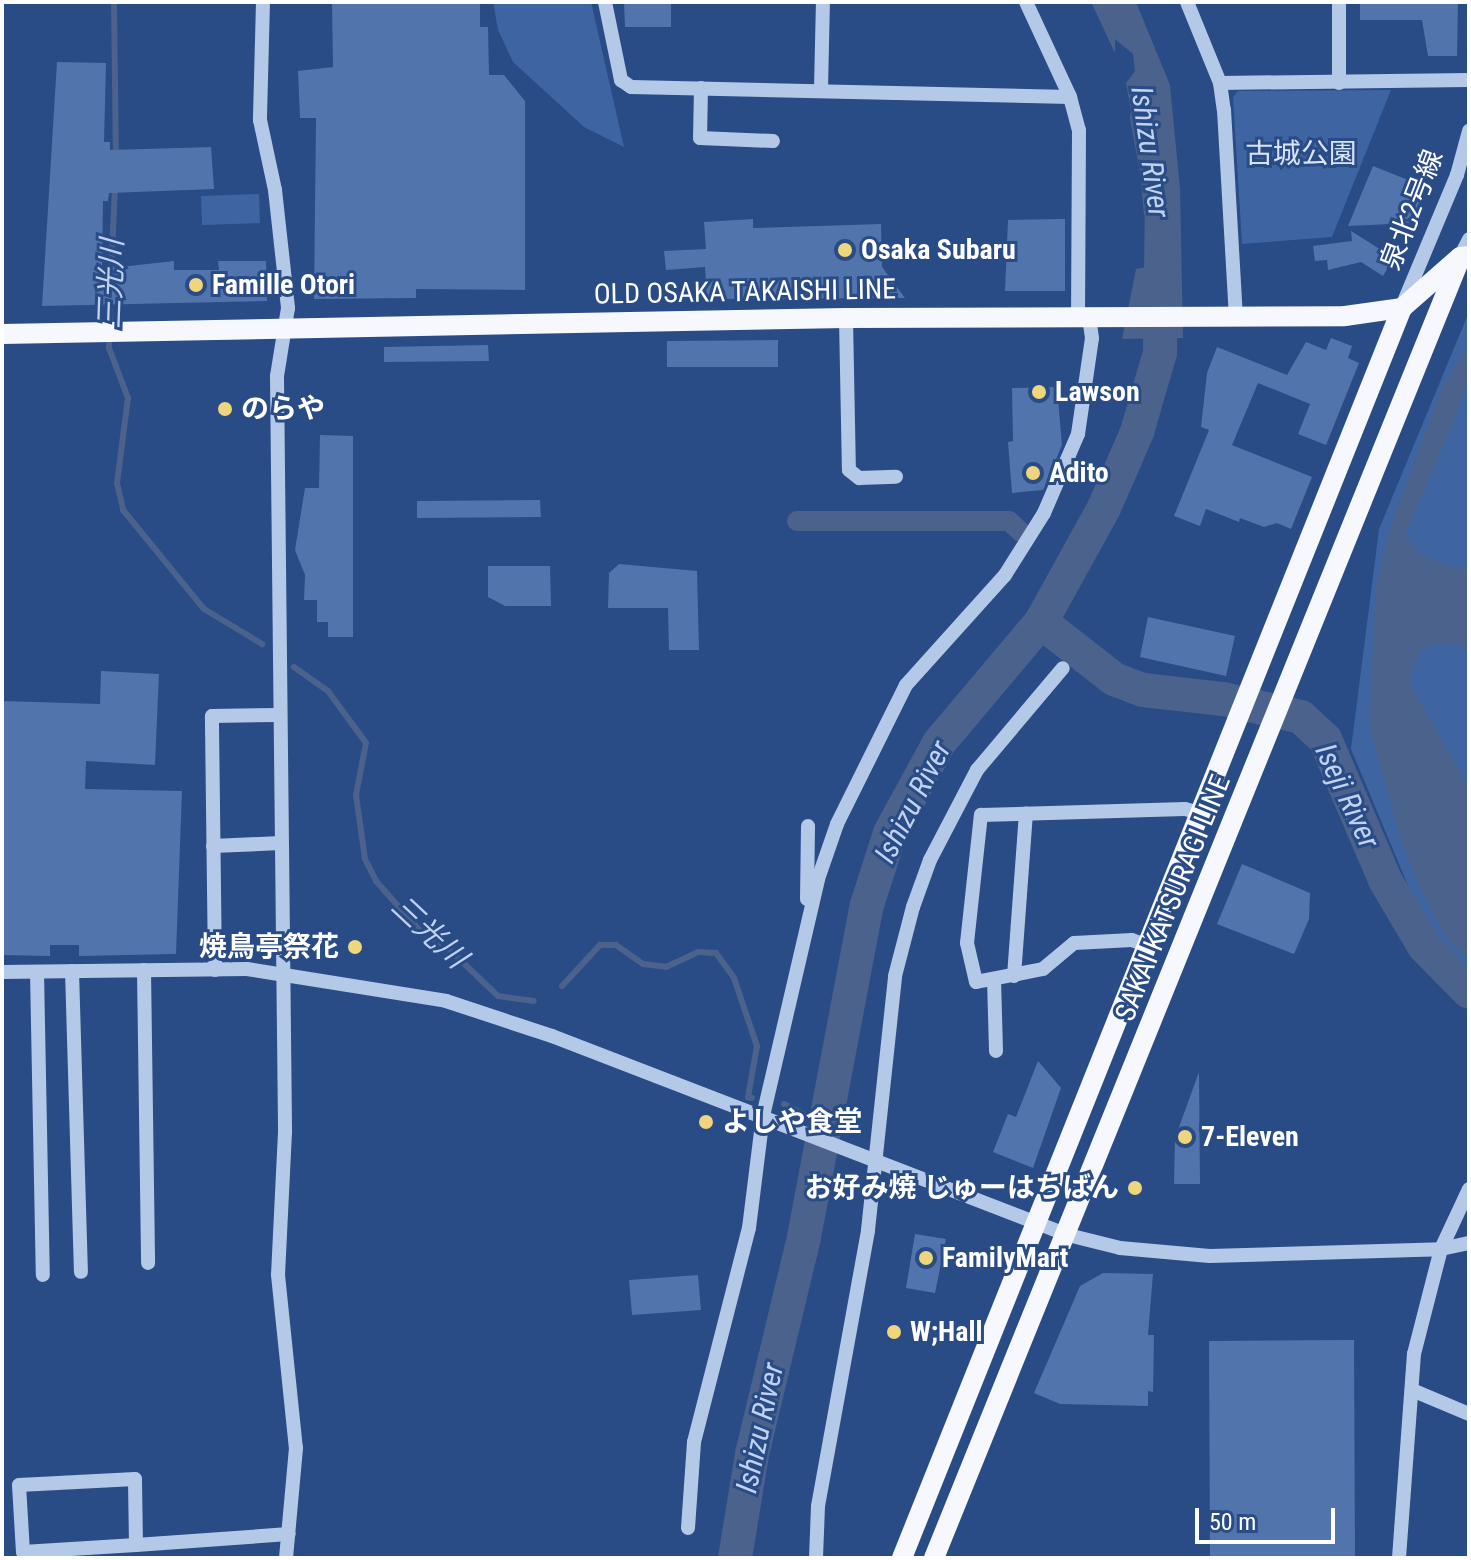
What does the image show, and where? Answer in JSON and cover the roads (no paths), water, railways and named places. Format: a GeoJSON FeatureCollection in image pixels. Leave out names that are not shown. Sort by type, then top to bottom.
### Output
{"type":"FeatureCollection","features":[{"type":"Feature","properties":{"kind":"main road"},"geometry":{"type":"LineString","coordinates":[[1402,308],[1466,251]]}},
{"type":"Feature","properties":{"kind":"main road","name":"SAKAI KATSURAGI LINE"},"geometry":{"type":"LineString","coordinates":[[934,1558],[1466,251]]}},
{"type":"Feature","properties":{"kind":"main road","name":"OLD OSAKA TAKAISHI LINE"},"geometry":{"type":"LineString","coordinates":[[2,334],[846,318],[1345,316],[1402,308]]}},
{"type":"Feature","properties":{"kind":"main road","name":"SAKAI KATSURAGI LINE"},"geometry":{"type":"LineString","coordinates":[[902,1558],[1204,814],[1402,308]]}},
{"type":"Feature","properties":{"kind":"street"},"geometry":{"type":"LineString","coordinates":[[263,2],[257,86],[288,308],[281,327],[277,376],[285,1132],[278,1275],[296,1448],[286,1558]]}},
{"type":"Feature","properties":{"kind":"street"},"geometry":{"type":"LineString","coordinates":[[605,2],[621,80],[631,87],[821,88],[1070,97]]}},
{"type":"Feature","properties":{"kind":"street"},"geometry":{"type":"LineString","coordinates":[[821,88],[823,2]]}},
{"type":"Feature","properties":{"kind":"street"},"geometry":{"type":"LineString","coordinates":[[688,1528],[694,1442],[749,1228],[767,1118],[810,906],[837,824],[900,696],[1005,575],[1044,513],[1078,434],[1092,338],[1079,130],[1070,97],[1026,2]]}},
{"type":"Feature","properties":{"kind":"street"},"geometry":{"type":"LineString","coordinates":[[1187,2],[1220,83],[1236,316]]}},
{"type":"Feature","properties":{"kind":"street"},"geometry":{"type":"LineString","coordinates":[[1339,2],[1339,83]]}},
{"type":"Feature","properties":{"kind":"street"},"geometry":{"type":"LineString","coordinates":[[1220,83],[1469,80]]}},
{"type":"Feature","properties":{"kind":"street"},"geometry":{"type":"LineString","coordinates":[[701,88],[700,138],[773,141]]}},
{"type":"Feature","properties":{"kind":"street","name":"泉北2号線"},"geometry":{"type":"LineString","coordinates":[[1402,308],[1457,175],[1469,131]]}},
{"type":"Feature","properties":{"kind":"street"},"geometry":{"type":"LineString","coordinates":[[846,318],[857,411],[849,470],[859,478],[896,477]]}},
{"type":"Feature","properties":{"kind":"street"},"geometry":{"type":"LineString","coordinates":[[816,1558],[818,1506],[868,1230],[868,1158],[895,976],[930,860],[998,739],[1063,668]]}},
{"type":"Feature","properties":{"kind":"street"},"geometry":{"type":"LineString","coordinates":[[215,970],[212,716],[279,715]]}},
{"type":"Feature","properties":{"kind":"street"},"geometry":{"type":"LineString","coordinates":[[1149,946],[1132,940],[1074,943],[1043,969],[976,982],[967,943],[981,815],[1185,809],[1204,814]]}},
{"type":"Feature","properties":{"kind":"street"},"geometry":{"type":"LineString","coordinates":[[1014,976],[1026,813]]}},
{"type":"Feature","properties":{"kind":"street"},"geometry":{"type":"LineString","coordinates":[[808,826],[810,906]]}},
{"type":"Feature","properties":{"kind":"street"},"geometry":{"type":"LineString","coordinates":[[213,846],[281,843]]}},
{"type":"Feature","properties":{"kind":"street"},"geometry":{"type":"LineString","coordinates":[[144,970],[148,1263]]}},
{"type":"Feature","properties":{"kind":"street"},"geometry":{"type":"LineString","coordinates":[[2,972],[215,970],[283,973],[446,1001],[492,1014],[1068,1235],[1147,1252],[1210,1256],[1441,1249],[1469,1243]]}},
{"type":"Feature","properties":{"kind":"street"},"geometry":{"type":"LineString","coordinates":[[72,971],[81,1272]]}},
{"type":"Feature","properties":{"kind":"street"},"geometry":{"type":"LineString","coordinates":[[37,972],[43,1275]]}},
{"type":"Feature","properties":{"kind":"street"},"geometry":{"type":"LineString","coordinates":[[994,979],[996,1051]]}},
{"type":"Feature","properties":{"kind":"street"},"geometry":{"type":"LineString","coordinates":[[1399,1558],[1414,1354],[1441,1249],[1469,1189]]}},
{"type":"Feature","properties":{"kind":"street"},"geometry":{"type":"LineString","coordinates":[[1412,1390],[1469,1414]]}},
{"type":"Feature","properties":{"kind":"street"},"geometry":{"type":"LineString","coordinates":[[136,1545],[135,1479],[19,1485],[23,1552],[136,1545],[289,1534]]}},
{"type":"Feature","properties":{"kind":"water"},"geometry":{"type":"Polygon","coordinates":[[[1091,2],[1136,2],[1170,85],[1180,189],[1183,338],[1122,339],[1136,269],[1168,263],[1165,218],[1160,211],[1144,215],[1141,182],[1159,176],[1156,161],[1139,155],[1126,83],[1135,71],[1133,54],[1115,39],[1115,53],[1091,2]]]}},
{"type":"Feature","properties":{"kind":"water"},"geometry":{"type":"Polygon","coordinates":[[[1469,343],[1469,374],[1454,421],[1405,534],[1421,555],[1455,568],[1469,565],[1469,651],[1456,643],[1433,644],[1420,652],[1410,674],[1412,688],[1469,787],[1469,960],[1445,936],[1420,888],[1399,835],[1369,724],[1376,585],[1391,525],[1442,388],[1469,343]]]}},
{"type":"Feature","properties":{"kind":"waterway","name":"三光川"},"geometry":{"type":"LineString","coordinates":[[114,2],[116,156]]}},
{"type":"Feature","properties":{"kind":"waterway","name":"Ishizu River"},"geometry":{"type":"LineString","coordinates":[[735,1558],[752,1454],[804,1237],[867,905],[890,833],[939,743],[1041,622],[1104,508],[1137,432],[1160,353],[1162,198],[1147,117]]}},
{"type":"Feature","properties":{"kind":"waterway","name":"三光川"},"geometry":{"type":"LineString","coordinates":[[111,275],[115,187]]}},
{"type":"Feature","properties":{"kind":"waterway","name":"三光川"},"geometry":{"type":"LineString","coordinates":[[110,299],[109,348],[128,398],[117,483],[123,510],[204,609],[262,644]]}},
{"type":"Feature","properties":{"kind":"waterway"},"geometry":{"type":"LineString","coordinates":[[797,521],[1009,521],[1021,532]]}},
{"type":"Feature","properties":{"kind":"waterway","name":"Iseji River"},"geometry":{"type":"LineString","coordinates":[[1041,622],[1114,679],[1143,690],[1223,699],[1301,717],[1325,739],[1385,880],[1424,946],[1469,992]]}},
{"type":"Feature","properties":{"kind":"waterway","name":"三光川"},"geometry":{"type":"LineString","coordinates":[[294,667],[328,691],[366,743],[356,795],[365,859],[376,881],[422,933],[451,951],[498,996],[534,1001]]}},
{"type":"Feature","properties":{"kind":"waterway","name":"三光川"},"geometry":{"type":"LineString","coordinates":[[562,986],[600,945],[616,945],[643,964],[666,967],[698,952],[716,953],[734,978],[757,1046],[748,1097],[752,1098]]}},
{"type":"Feature","properties":{"kind":"waterway","name":"三光川"},"geometry":{"type":"LineString","coordinates":[[784,1104],[822,1124]]}},
{"type":"Feature","properties":{"kind":"place","name":"Osaka Subaru"},"geometry":{"type":"Point","coordinates":[845,250]}},
{"type":"Feature","properties":{"kind":"place","name":"Famille Otori"},"geometry":{"type":"Point","coordinates":[196,285]}},
{"type":"Feature","properties":{"kind":"place","name":"Lawson"},"geometry":{"type":"Point","coordinates":[1039,392]}},
{"type":"Feature","properties":{"kind":"place","name":"のらや"},"geometry":{"type":"Point","coordinates":[225,409]}},
{"type":"Feature","properties":{"kind":"place","name":"Adito"},"geometry":{"type":"Point","coordinates":[1033,473]}},
{"type":"Feature","properties":{"kind":"place","name":"焼鳥亭祭花"},"geometry":{"type":"Point","coordinates":[355,947]}},
{"type":"Feature","properties":{"kind":"place","name":"よしや食堂"},"geometry":{"type":"Point","coordinates":[706,1122]}},
{"type":"Feature","properties":{"kind":"place","name":"7-Eleven"},"geometry":{"type":"Point","coordinates":[1185,1137]}},
{"type":"Feature","properties":{"kind":"place","name":"お好み焼 じゅーはちばん"},"geometry":{"type":"Point","coordinates":[1135,1188]}},
{"type":"Feature","properties":{"kind":"place","name":"FamilyMart"},"geometry":{"type":"Point","coordinates":[926,1258]}},
{"type":"Feature","properties":{"kind":"place","name":"W;Hall"},"geometry":{"type":"Point","coordinates":[894,1332]}},
{"type":"Feature","properties":{"kind":"park label","name":"古城公園"},"geometry":{"type":"Point","coordinates":[1301,154]}}]}
